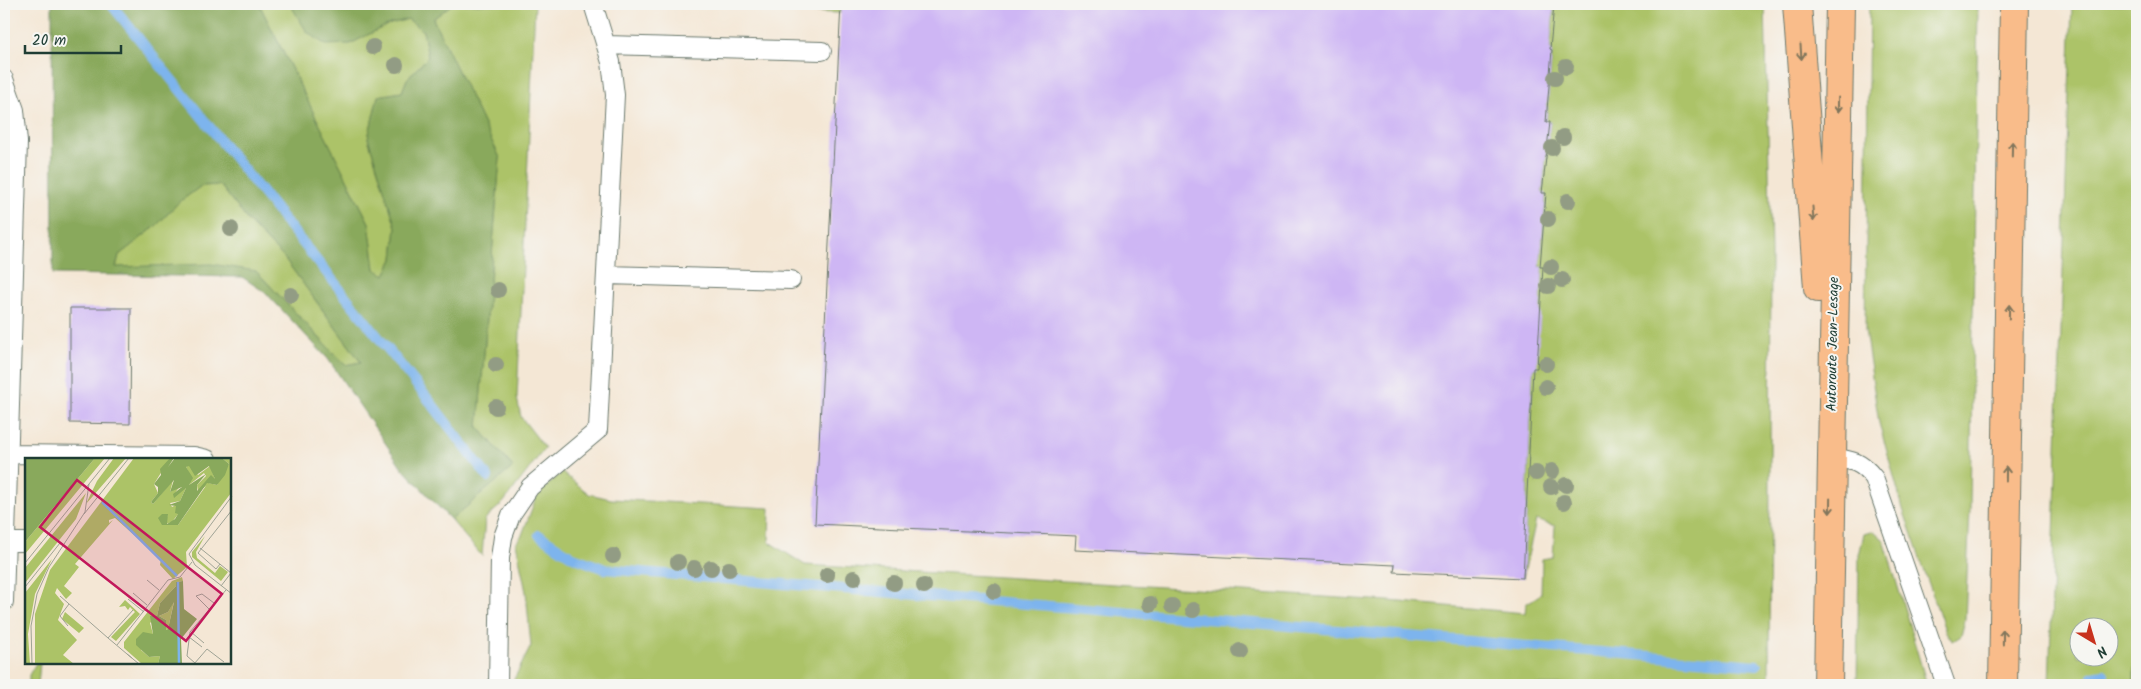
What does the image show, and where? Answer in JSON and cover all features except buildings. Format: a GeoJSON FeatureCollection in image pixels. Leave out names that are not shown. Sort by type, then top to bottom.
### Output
{"type":"FeatureCollection","features":[{"type":"Feature","properties":{"kind":"highway"},"geometry":{"type":"LineString","coordinates":[[1797,4],[1831,457]]}},
{"type":"Feature","properties":{"kind":"highway","name":"Autoroute Jean-Lesage"},"geometry":{"type":"LineString","coordinates":[[1828,685],[1840,4]]}},
{"type":"Feature","properties":{"kind":"highway"},"geometry":{"type":"LineString","coordinates":[[2003,685],[2015,4]]}},
{"type":"Feature","properties":{"kind":"lane"},"geometry":{"type":"LineString","coordinates":[[498,685],[502,537],[511,515],[530,487],[598,430],[615,95],[611,62],[593,4]]}},
{"type":"Feature","properties":{"kind":"lane"},"geometry":{"type":"LineString","coordinates":[[606,45],[822,51]]}},
{"type":"Feature","properties":{"kind":"lane"},"geometry":{"type":"LineString","coordinates":[[4,79],[10,114],[18,142],[9,275],[8,454],[4,602]]}},
{"type":"Feature","properties":{"kind":"lane"},"geometry":{"type":"LineString","coordinates":[[606,275],[790,280]]}},
{"type":"Feature","properties":{"kind":"lane"},"geometry":{"type":"LineString","coordinates":[[8,454],[194,456],[203,458]]}},
{"type":"Feature","properties":{"kind":"lane"},"geometry":{"type":"LineString","coordinates":[[1831,457],[1852,460],[1866,468],[1874,478],[1946,685]]}},
{"type":"Feature","properties":{"kind":"lane"},"geometry":{"type":"LineString","coordinates":[[6,542],[25,542]]}},
{"type":"Feature","properties":{"kind":"green space"},"geometry":{"type":"Polygon","coordinates":[[[52,4],[259,4],[369,223],[375,269],[385,275],[393,259],[396,227],[368,138],[378,96],[402,92],[407,79],[428,57],[423,31],[408,19],[387,25],[350,44],[326,45],[307,32],[290,4],[452,4],[433,19],[500,158],[478,427],[513,467],[451,520],[403,469],[328,359],[266,293],[242,277],[53,274],[52,4]],[[220,185],[201,186],[178,203],[156,226],[119,255],[116,267],[211,264],[256,271],[345,365],[361,362],[285,259],[249,222],[220,185]]]}},
{"type":"Feature","properties":{"kind":"green space"},"geometry":{"type":"Polygon","coordinates":[[[259,4],[290,4],[308,32],[350,44],[387,25],[408,19],[423,31],[428,57],[407,79],[402,92],[378,96],[368,138],[396,227],[393,259],[385,275],[375,269],[369,223],[259,4]]]}},
{"type":"Feature","properties":{"kind":"green space"},"geometry":{"type":"Polygon","coordinates":[[[452,4],[535,4],[517,398],[521,417],[545,448],[503,503],[485,519],[482,556],[451,520],[513,467],[478,427],[500,158],[433,19],[452,4]]]}},
{"type":"Feature","properties":{"kind":"green space"},"geometry":{"type":"Polygon","coordinates":[[[764,4],[841,4],[840,13],[763,11],[764,4]]]}},
{"type":"Feature","properties":{"kind":"green space"},"geometry":{"type":"Polygon","coordinates":[[[1554,4],[1765,4],[1771,254],[1769,685],[511,685],[531,646],[526,592],[516,543],[522,535],[537,495],[562,472],[589,494],[611,499],[770,508],[769,542],[805,565],[1389,601],[1525,613],[1526,604],[1541,594],[1542,559],[1553,557],[1555,526],[1536,520],[1523,578],[1533,368],[1536,368],[1543,267],[1540,267],[1546,194],[1542,193],[1550,122],[1546,122],[1554,4]]]}},
{"type":"Feature","properties":{"kind":"green space"},"geometry":{"type":"Polygon","coordinates":[[[1869,4],[1978,4],[1970,509],[1965,620],[1961,636],[1953,641],[1946,633],[1903,509],[1879,423],[1865,330],[1869,4]]]}},
{"type":"Feature","properties":{"kind":"green space"},"geometry":{"type":"Polygon","coordinates":[[[2072,4],[2137,4],[2137,510],[2134,685],[2049,685],[2072,4]]]}},
{"type":"Feature","properties":{"kind":"green space"},"geometry":{"type":"Polygon","coordinates":[[[220,185],[249,222],[285,259],[361,362],[345,365],[256,271],[116,268],[119,255],[156,226],[178,203],[201,186],[220,185]]]}},
{"type":"Feature","properties":{"kind":"green space"},"geometry":{"type":"Polygon","coordinates":[[[2137,510],[2137,685],[2134,685],[2137,510]]]}},
{"type":"Feature","properties":{"kind":"green space"},"geometry":{"type":"Polygon","coordinates":[[[1874,531],[1884,540],[1927,685],[1857,685],[1859,555],[1864,534],[1874,531]]]}},
{"type":"Feature","properties":{"kind":"green space"},"geometry":{"type":"Polygon","coordinates":[[[35,664],[40,664],[38,685],[29,685],[29,675],[35,664]]]}},
{"type":"Feature","properties":{"kind":"waterway"},"geometry":{"type":"LineString","coordinates":[[111,4],[432,404],[488,477]]}},
{"type":"Feature","properties":{"kind":"waterway"},"geometry":{"type":"LineString","coordinates":[[539,535],[573,557],[605,569],[1757,665]]}},
{"type":"Feature","properties":{"kind":"waterway"},"geometry":{"type":"LineString","coordinates":[[2093,676],[2104,674]]}}]}
